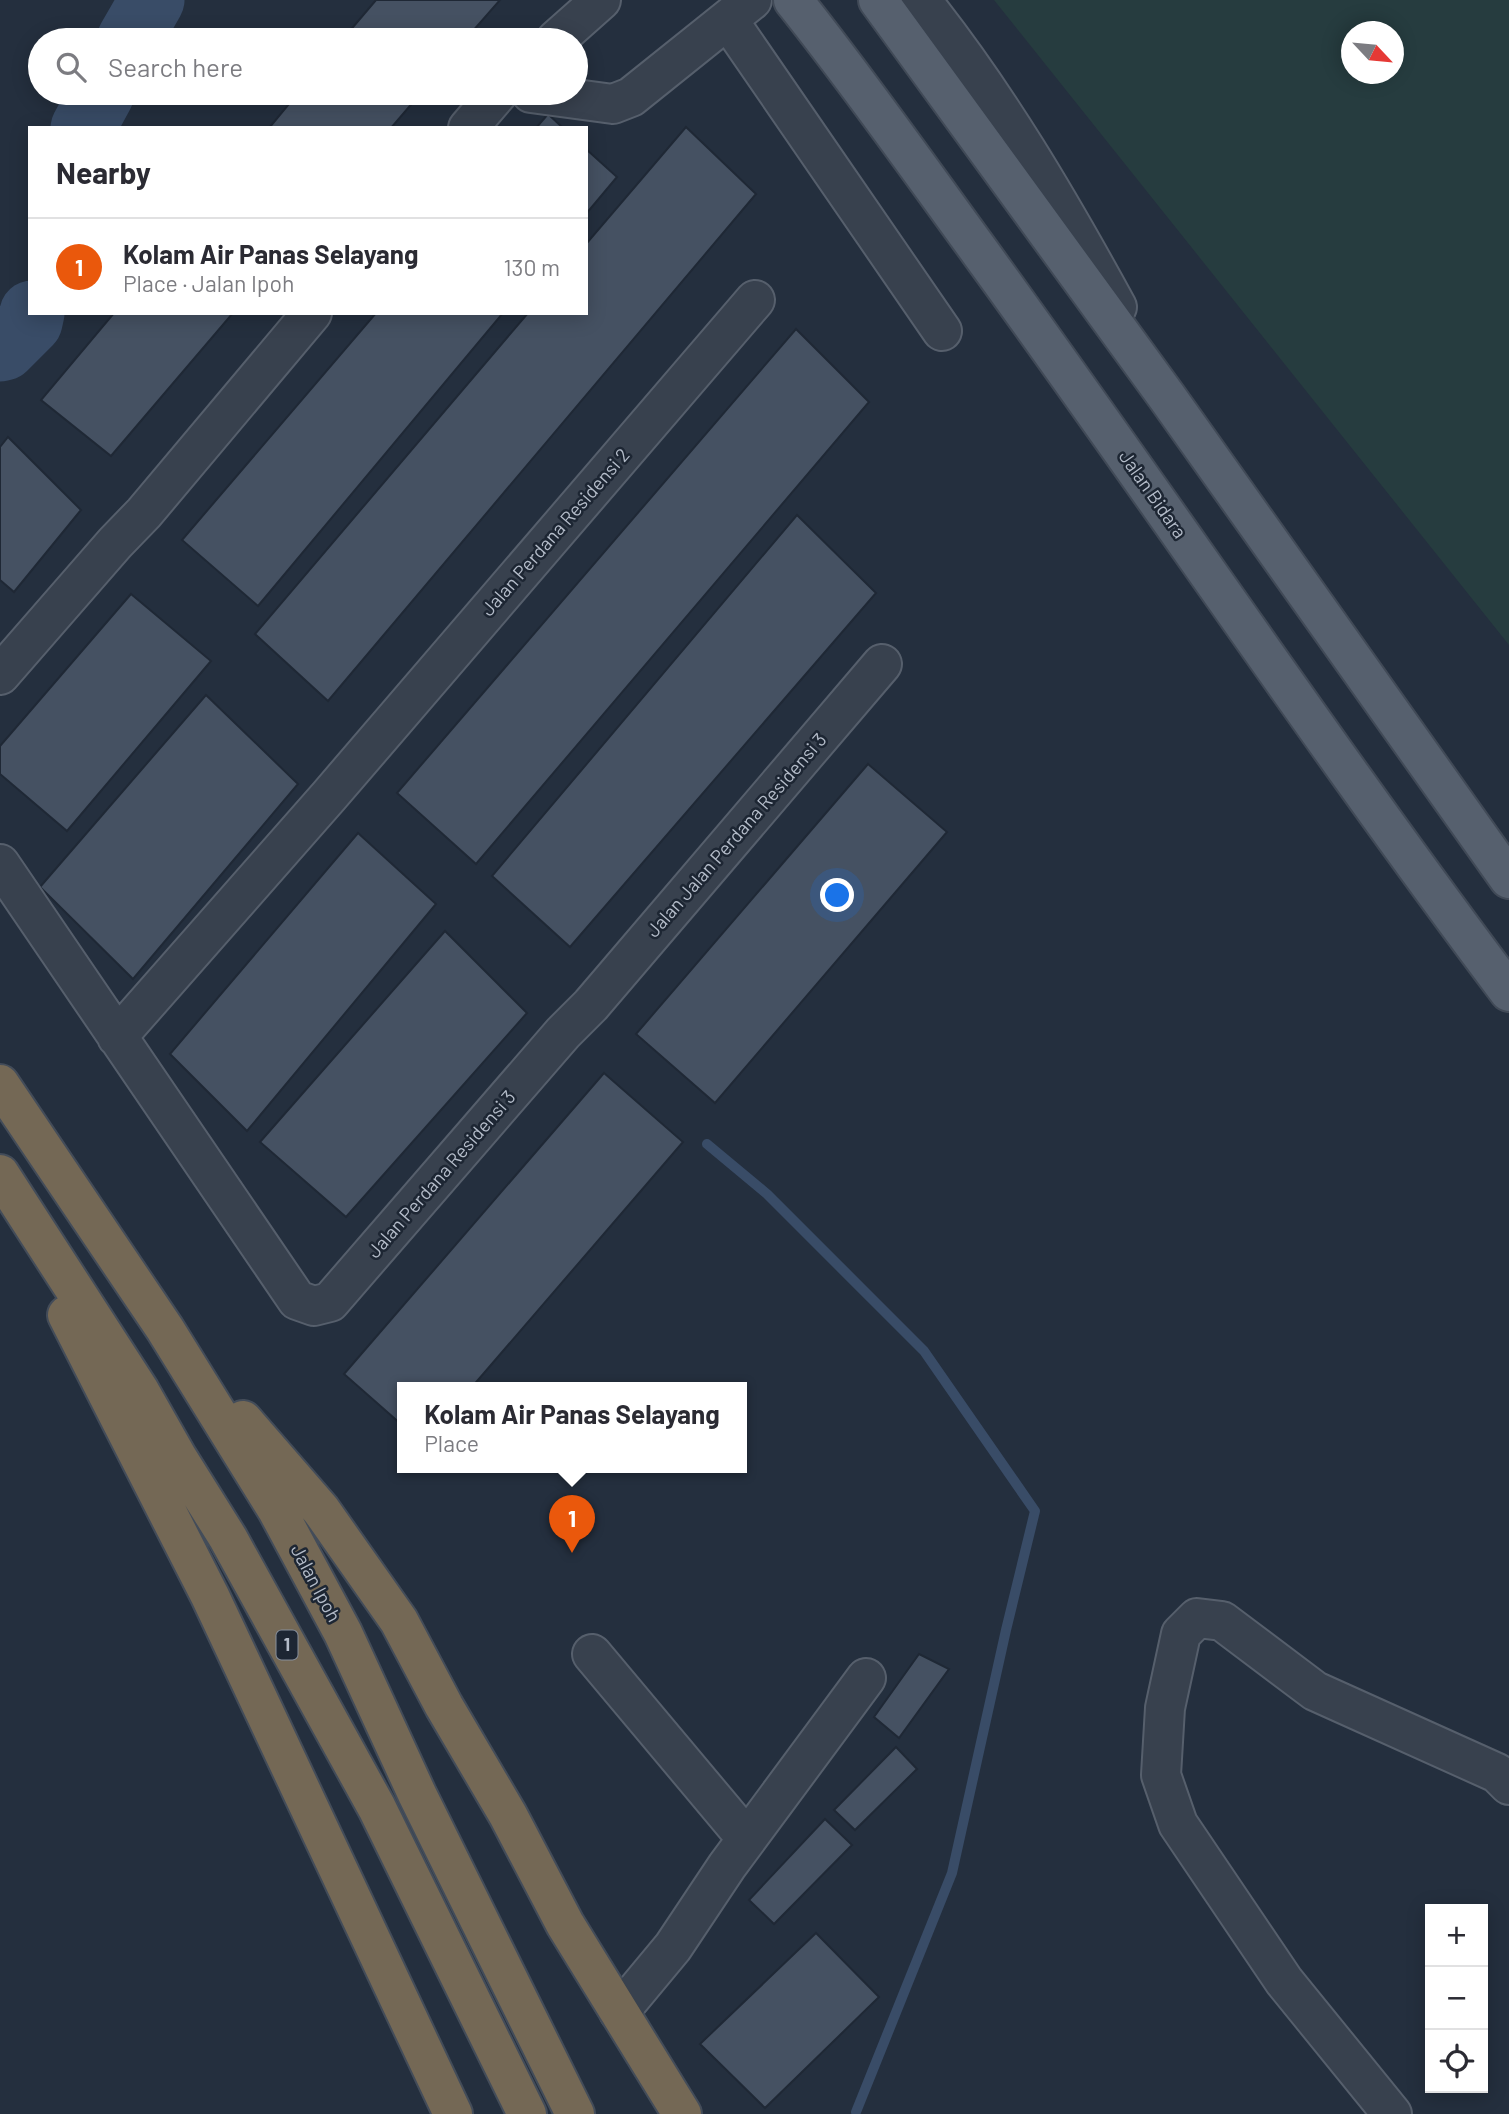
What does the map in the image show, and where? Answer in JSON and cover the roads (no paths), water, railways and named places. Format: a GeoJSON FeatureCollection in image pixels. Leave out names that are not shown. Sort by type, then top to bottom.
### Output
{"type":"FeatureCollection","features":[{"type":"Feature","properties":{"kind":"highway","name":"Jalan Ipoh"},"geometry":{"type":"LineString","coordinates":[[0,1084],[165,1329],[277,1510],[337,1621],[417,1794],[575,2114]]}},
{"type":"Feature","properties":{"kind":"highway"},"geometry":{"type":"LineString","coordinates":[[7,1184],[74,1331],[210,1596],[453,2114]]}},
{"type":"Feature","properties":{"kind":"highway","name":"1"},"geometry":{"type":"LineString","coordinates":[[7,1184],[141,1391],[178,1458],[228,1538],[377,1808],[527,2114]]}},
{"type":"Feature","properties":{"kind":"highway"},"geometry":{"type":"LineString","coordinates":[[165,1329],[321,1510],[399,1621],[444,1706],[508,1815],[565,1924],[682,2114]]}},
{"type":"Feature","properties":{"kind":"main road","name":"Jalan Bidara"},"geometry":{"type":"LineString","coordinates":[[793,0],[836,53],[1059,361],[1359,786],[1509,992]]}},
{"type":"Feature","properties":{"kind":"main road"},"geometry":{"type":"LineString","coordinates":[[878,0],[1167,397],[1509,879]]}},
{"type":"Feature","properties":{"kind":"street"},"geometry":{"type":"LineString","coordinates":[[570,28],[601,0]]}},
{"type":"Feature","properties":{"kind":"street"},"geometry":{"type":"LineString","coordinates":[[920,0],[1017,134],[1080,239],[1167,397]]}},
{"type":"Feature","properties":{"kind":"street"},"geometry":{"type":"LineString","coordinates":[[588,101],[613,104],[631,97],[740,10],[942,331]]}},
{"type":"Feature","properties":{"kind":"street"},"geometry":{"type":"LineString","coordinates":[[470,126],[488,105]]}},
{"type":"Feature","properties":{"kind":"street","name":"Jalan Perdana Residensi 2"},"geometry":{"type":"LineString","coordinates":[[117,1037],[329,796],[755,300]]}},
{"type":"Feature","properties":{"kind":"street"},"geometry":{"type":"LineString","coordinates":[[0,676],[144,513],[310,315]]}},
{"type":"Feature","properties":{"kind":"street","name":"Jalan Jalan Perdana Residensi 3"},"geometry":{"type":"LineString","coordinates":[[563,1033],[591,1005],[882,664]]}},
{"type":"Feature","properties":{"kind":"street"},"geometry":{"type":"LineString","coordinates":[[0,864],[117,1037]]}},
{"type":"Feature","properties":{"kind":"street","name":"Jalan Perdana Residensi 3"},"geometry":{"type":"LineString","coordinates":[[117,1037],[297,1300],[314,1306],[330,1302],[563,1033]]}},
{"type":"Feature","properties":{"kind":"street"},"geometry":{"type":"LineString","coordinates":[[1392,2114],[1284,1981],[1178,1824],[1161,1776],[1166,1708],[1181,1634],[1197,1618],[1222,1620],[1315,1691],[1497,1773],[1509,1785]]}},
{"type":"Feature","properties":{"kind":"street"},"geometry":{"type":"LineString","coordinates":[[592,1654],[747,1839]]}},
{"type":"Feature","properties":{"kind":"street"},"geometry":{"type":"LineString","coordinates":[[619,2012],[673,1947],[747,1839],[866,1678]]}},
{"type":"Feature","properties":{"kind":"waterway"},"geometry":{"type":"LineString","coordinates":[[136,28],[152,0]]}},
{"type":"Feature","properties":{"kind":"waterway"},"geometry":{"type":"LineString","coordinates":[[84,126],[95,105]]}},
{"type":"Feature","properties":{"kind":"waterway"},"geometry":{"type":"LineString","coordinates":[[0,349],[30,322],[32,315]]}},
{"type":"Feature","properties":{"kind":"waterway"},"geometry":{"type":"LineString","coordinates":[[707,1144],[767,1194],[924,1351],[1035,1511],[952,1873],[856,2112]]}},
{"type":"Feature","properties":{"kind":"place","name":"Kolam Air Panas Selayang"},"geometry":{"type":"Point","coordinates":[572,1553]}}]}
